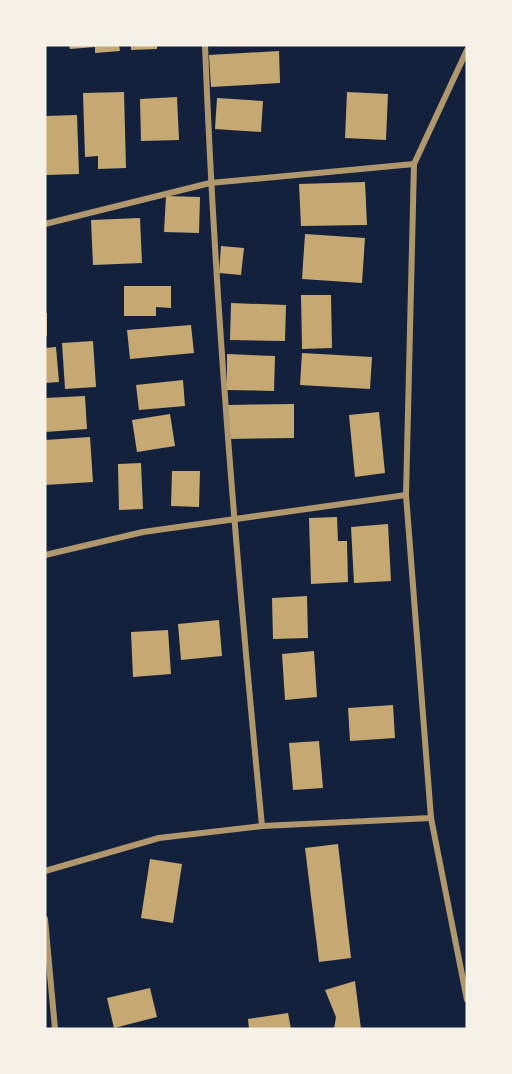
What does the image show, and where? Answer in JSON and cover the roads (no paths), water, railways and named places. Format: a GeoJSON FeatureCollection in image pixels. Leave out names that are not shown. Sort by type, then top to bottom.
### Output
{"type":"FeatureCollection","features":[{"type":"Feature","properties":{"kind":"street"},"geometry":{"type":"LineString","coordinates":[[205,45],[210,183],[232,520],[262,826]]}},
{"type":"Feature","properties":{"kind":"street"},"geometry":{"type":"LineString","coordinates":[[467,50],[414,164],[406,495],[430,818],[467,1000]]}},
{"type":"Feature","properties":{"kind":"street"},"geometry":{"type":"LineString","coordinates":[[45,224],[210,183],[414,164]]}},
{"type":"Feature","properties":{"kind":"street"},"geometry":{"type":"LineString","coordinates":[[45,555],[143,532],[406,495]]}},
{"type":"Feature","properties":{"kind":"street"},"geometry":{"type":"LineString","coordinates":[[45,871],[159,838],[262,826],[430,818]]}},
{"type":"Feature","properties":{"kind":"street"},"geometry":{"type":"LineString","coordinates":[[45,919],[55,1029]]}}]}
